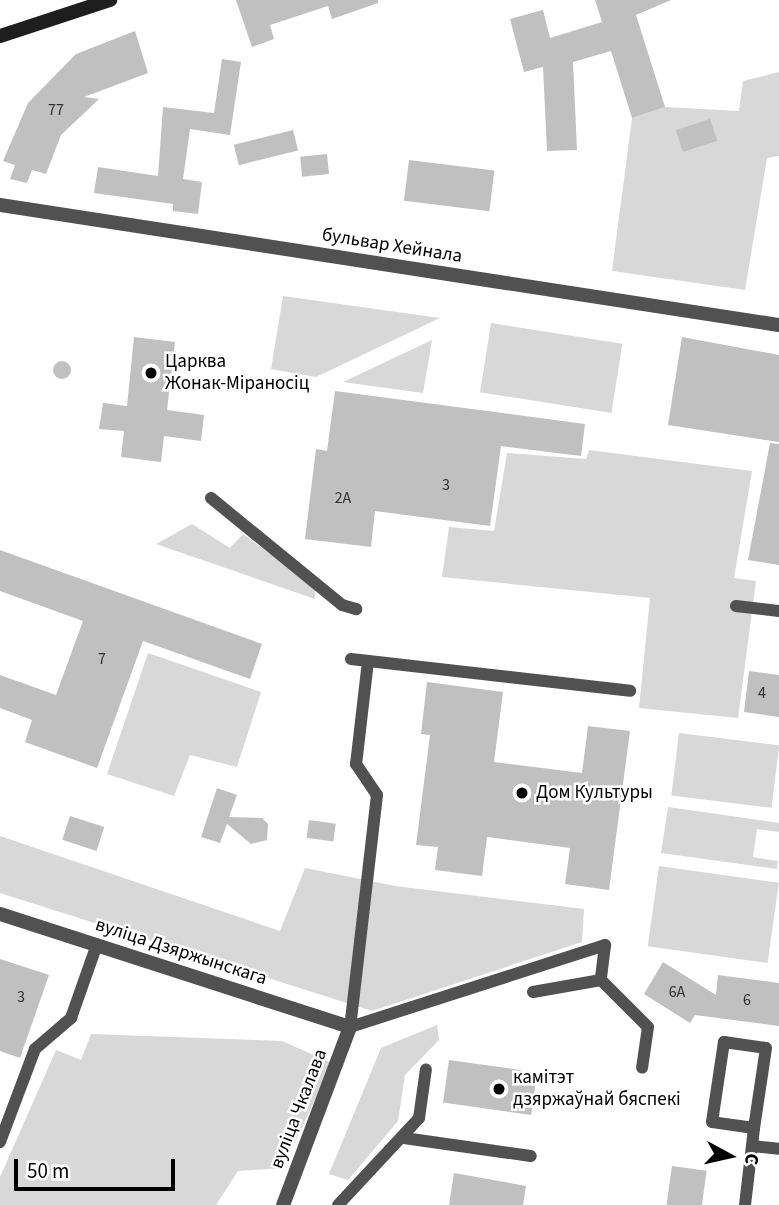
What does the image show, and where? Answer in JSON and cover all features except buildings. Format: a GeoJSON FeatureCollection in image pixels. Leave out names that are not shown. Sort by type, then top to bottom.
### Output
{"type":"FeatureCollection","features":[{"type":"Feature","properties":{"kind":"main road"},"geometry":{"type":"LineString","coordinates":[[0,36],[110,0]]}},
{"type":"Feature","properties":{"kind":"street","name":"бульвар Хейнала"},"geometry":{"type":"LineString","coordinates":[[0,205],[779,325]]}},
{"type":"Feature","properties":{"kind":"street","name":"вуліца Дзяржынскага"},"geometry":{"type":"LineString","coordinates":[[0,914],[350,1027]]}},
{"type":"Feature","properties":{"kind":"street","name":"вуліца Чкалава"},"geometry":{"type":"LineString","coordinates":[[283,1205],[350,1027]]}},
{"type":"Feature","properties":{"kind":"lane"},"geometry":{"type":"LineString","coordinates":[[211,498],[342,605],[356,609]]}},
{"type":"Feature","properties":{"kind":"lane"},"geometry":{"type":"LineString","coordinates":[[736,606],[779,611]]}},
{"type":"Feature","properties":{"kind":"lane"},"geometry":{"type":"LineString","coordinates":[[352,659],[630,691]]}},
{"type":"Feature","properties":{"kind":"lane"},"geometry":{"type":"LineString","coordinates":[[368,661],[356,764],[377,795],[350,1027],[605,945],[601,980]]}},
{"type":"Feature","properties":{"kind":"lane"},"geometry":{"type":"LineString","coordinates":[[0,1142],[36,1049],[71,1018],[97,944]]}},
{"type":"Feature","properties":{"kind":"lane"},"geometry":{"type":"LineString","coordinates":[[533,992],[601,980]]}},
{"type":"Feature","properties":{"kind":"lane"},"geometry":{"type":"LineString","coordinates":[[601,980],[648,1027],[642,1068]]}},
{"type":"Feature","properties":{"kind":"lane"},"geometry":{"type":"LineString","coordinates":[[745,1205],[766,1048],[724,1042],[712,1122],[754,1128]]}},
{"type":"Feature","properties":{"kind":"lane"},"geometry":{"type":"LineString","coordinates":[[338,1205],[404,1138],[419,1118],[426,1069]]}},
{"type":"Feature","properties":{"kind":"lane"},"geometry":{"type":"LineString","coordinates":[[404,1138],[531,1156]]}},
{"type":"Feature","properties":{"kind":"lane"},"geometry":{"type":"LineString","coordinates":[[752,1146],[779,1149]]}},
{"type":"Feature","properties":{"kind":"shaded area"},"geometry":{"type":"Polygon","coordinates":[[[779,72],[779,156],[767,158],[745,290],[612,271],[632,118],[665,107],[739,111],[743,81],[779,72]]]}},
{"type":"Feature","properties":{"kind":"shaded area"},"geometry":{"type":"Polygon","coordinates":[[[283,296],[440,318],[316,377],[271,369],[283,296]]]}},
{"type":"Feature","properties":{"kind":"shaded area"},"geometry":{"type":"Polygon","coordinates":[[[491,323],[622,344],[611,413],[480,392],[491,323]]]}},
{"type":"Feature","properties":{"kind":"shaded area"},"geometry":{"type":"Polygon","coordinates":[[[432,340],[423,393],[343,382],[432,340]]]}},
{"type":"Feature","properties":{"kind":"shaded area"},"geometry":{"type":"Polygon","coordinates":[[[589,450],[752,471],[734,578],[756,581],[738,718],[639,708],[650,598],[442,577],[449,527],[494,531],[507,453],[586,459],[589,450]]]}},
{"type":"Feature","properties":{"kind":"shaded area"},"geometry":{"type":"Polygon","coordinates":[[[192,524],[230,548],[243,534],[315,587],[315,599],[156,544],[192,524]]]}},
{"type":"Feature","properties":{"kind":"shaded area"},"geometry":{"type":"Polygon","coordinates":[[[148,653],[261,692],[237,767],[190,755],[174,796],[107,774],[148,653]]]}},
{"type":"Feature","properties":{"kind":"shaded area"},"geometry":{"type":"Polygon","coordinates":[[[679,733],[779,745],[772,808],[671,796],[679,733]]]}},
{"type":"Feature","properties":{"kind":"shaded area"},"geometry":{"type":"Polygon","coordinates":[[[668,807],[779,823],[779,832],[757,829],[753,857],[778,861],[777,869],[661,853],[668,807]]]}},
{"type":"Feature","properties":{"kind":"shaded area"},"geometry":{"type":"Polygon","coordinates":[[[0,836],[280,931],[305,868],[395,886],[584,909],[582,942],[372,1011],[0,893],[0,836]]]}},
{"type":"Feature","properties":{"kind":"shaded area"},"geometry":{"type":"Polygon","coordinates":[[[659,866],[779,883],[768,963],[648,946],[659,866]]]}},
{"type":"Feature","properties":{"kind":"shaded area"},"geometry":{"type":"Polygon","coordinates":[[[437,1025],[439,1040],[405,1075],[398,1121],[348,1180],[329,1174],[381,1048],[437,1025]]]}},
{"type":"Feature","properties":{"kind":"shaded area"},"geometry":{"type":"Polygon","coordinates":[[[91,1034],[282,1041],[332,1063],[283,1168],[238,1171],[216,1205],[0,1205],[0,1177],[56,1050],[81,1060],[91,1034]]]}},
{"type":"Feature","properties":{"kind":"place","name":"Царква Жонак-Міраносіц"},"geometry":{"type":"Point","coordinates":[151,373]}},
{"type":"Feature","properties":{"kind":"place","name":"Дом Культуры"},"geometry":{"type":"Point","coordinates":[522,793]}},
{"type":"Feature","properties":{"kind":"place","name":"камітэт дзяржаўнай бяспекі"},"geometry":{"type":"Point","coordinates":[499,1089]}}]}
